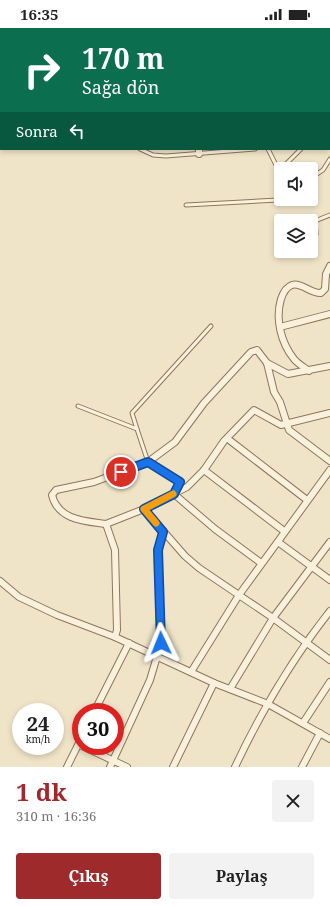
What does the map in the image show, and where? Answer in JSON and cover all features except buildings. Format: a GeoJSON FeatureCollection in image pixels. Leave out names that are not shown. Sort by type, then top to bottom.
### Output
{"type":"FeatureCollection","features":[{"type":"Feature","properties":{"kind":"street"},"geometry":{"type":"LineString","coordinates":[[309,371],[295,360],[287,348],[280,327],[280,304],[287,288],[297,284],[310,292],[321,293],[325,289],[326,274],[330,266]]}},
{"type":"Feature","properties":{"kind":"street"},"geometry":{"type":"LineString","coordinates":[[280,327],[330,314]]}},
{"type":"Feature","properties":{"kind":"street"},"geometry":{"type":"LineString","coordinates":[[330,413],[287,425],[281,425],[254,410],[228,439],[224,441],[204,470],[187,487],[144,509],[106,524],[84,522],[68,517],[54,504],[52,495],[56,490],[94,482],[148,462],[175,442],[204,403],[251,352],[257,350],[267,363],[274,392],[280,402],[287,425],[289,430],[296,437],[330,461]]}},
{"type":"Feature","properties":{"kind":"street"},"geometry":{"type":"LineString","coordinates":[[267,363],[288,374],[330,366]]}},
{"type":"Feature","properties":{"kind":"street"},"geometry":{"type":"LineString","coordinates":[[228,439],[307,500]]}},
{"type":"Feature","properties":{"kind":"street"},"geometry":{"type":"LineString","coordinates":[[148,462],[180,482],[174,494]]}},
{"type":"Feature","properties":{"kind":"street"},"geometry":{"type":"LineString","coordinates":[[204,470],[284,531]]}},
{"type":"Feature","properties":{"kind":"street"},"geometry":{"type":"LineString","coordinates":[[191,672],[239,595],[261,563],[330,470]]}},
{"type":"Feature","properties":{"kind":"street"},"geometry":{"type":"LineString","coordinates":[[174,494],[215,529],[261,563]]}},
{"type":"Feature","properties":{"kind":"street"},"geometry":{"type":"LineString","coordinates":[[144,509],[163,532],[198,568],[273,618],[330,660]]}},
{"type":"Feature","properties":{"kind":"street"},"geometry":{"type":"LineString","coordinates":[[106,524],[115,550],[117,630],[115,637]]}},
{"type":"Feature","properties":{"kind":"street"},"geometry":{"type":"LineString","coordinates":[[110,767],[150,680],[161,643],[158,550],[163,532]]}},
{"type":"Feature","properties":{"kind":"street"},"geometry":{"type":"LineString","coordinates":[[278,542],[330,580]]}},
{"type":"Feature","properties":{"kind":"street"},"geometry":{"type":"LineString","coordinates":[[230,689],[273,618],[330,542]]}},
{"type":"Feature","properties":{"kind":"street"},"geometry":{"type":"LineString","coordinates":[[0,581],[19,597],[57,615],[115,637],[214,683],[268,704],[330,739]]}},
{"type":"Feature","properties":{"kind":"street"},"geometry":{"type":"LineString","coordinates":[[235,767],[268,704],[306,642],[330,611]]}},
{"type":"Feature","properties":{"kind":"street"},"geometry":{"type":"LineString","coordinates":[[98,703],[128,643]]}},
{"type":"Feature","properties":{"kind":"street"},"geometry":{"type":"LineString","coordinates":[[303,723],[330,682]]}},
{"type":"Feature","properties":{"kind":"street"},"geometry":{"type":"LineString","coordinates":[[173,767],[214,683]]}},
{"type":"Feature","properties":{"kind":"street"},"geometry":{"type":"LineString","coordinates":[[302,767],[320,733]]}},
{"type":"Feature","properties":{"kind":"street"},"geometry":{"type":"LineString","coordinates":[[67,767],[74,755]]}},
{"type":"Feature","properties":{"kind":"street"},"geometry":{"type":"LineString","coordinates":[[102,755],[127,767]]}},
{"type":"Feature","properties":{"kind":"lane"},"geometry":{"type":"LineString","coordinates":[[142,150],[153,155],[166,156],[236,150]]}},
{"type":"Feature","properties":{"kind":"lane"},"geometry":{"type":"LineString","coordinates":[[268,150],[279,171],[300,150]]}},
{"type":"Feature","properties":{"kind":"lane"},"geometry":{"type":"LineString","coordinates":[[318,173],[323,170],[330,159]]}},
{"type":"Feature","properties":{"kind":"lane"},"geometry":{"type":"LineString","coordinates":[[186,205],[274,200]]}},
{"type":"Feature","properties":{"kind":"lane"},"geometry":{"type":"LineString","coordinates":[[318,220],[330,215]]}},
{"type":"Feature","properties":{"kind":"lane"},"geometry":{"type":"LineString","coordinates":[[148,462],[132,413],[211,326]]}},
{"type":"Feature","properties":{"kind":"lane"},"geometry":{"type":"LineString","coordinates":[[78,406],[136,429]]}},
{"type":"Feature","properties":{"kind":"slow traffic"},"geometry":{"type":"LineString","coordinates":[[156,523],[144,509],[173,494]]}},
{"type":"Feature","properties":{"kind":"route"},"geometry":{"type":"LineString","coordinates":[[121,472],[148,462],[180,482],[174,494],[144,509],[163,532],[158,550],[161,643]]}}]}
